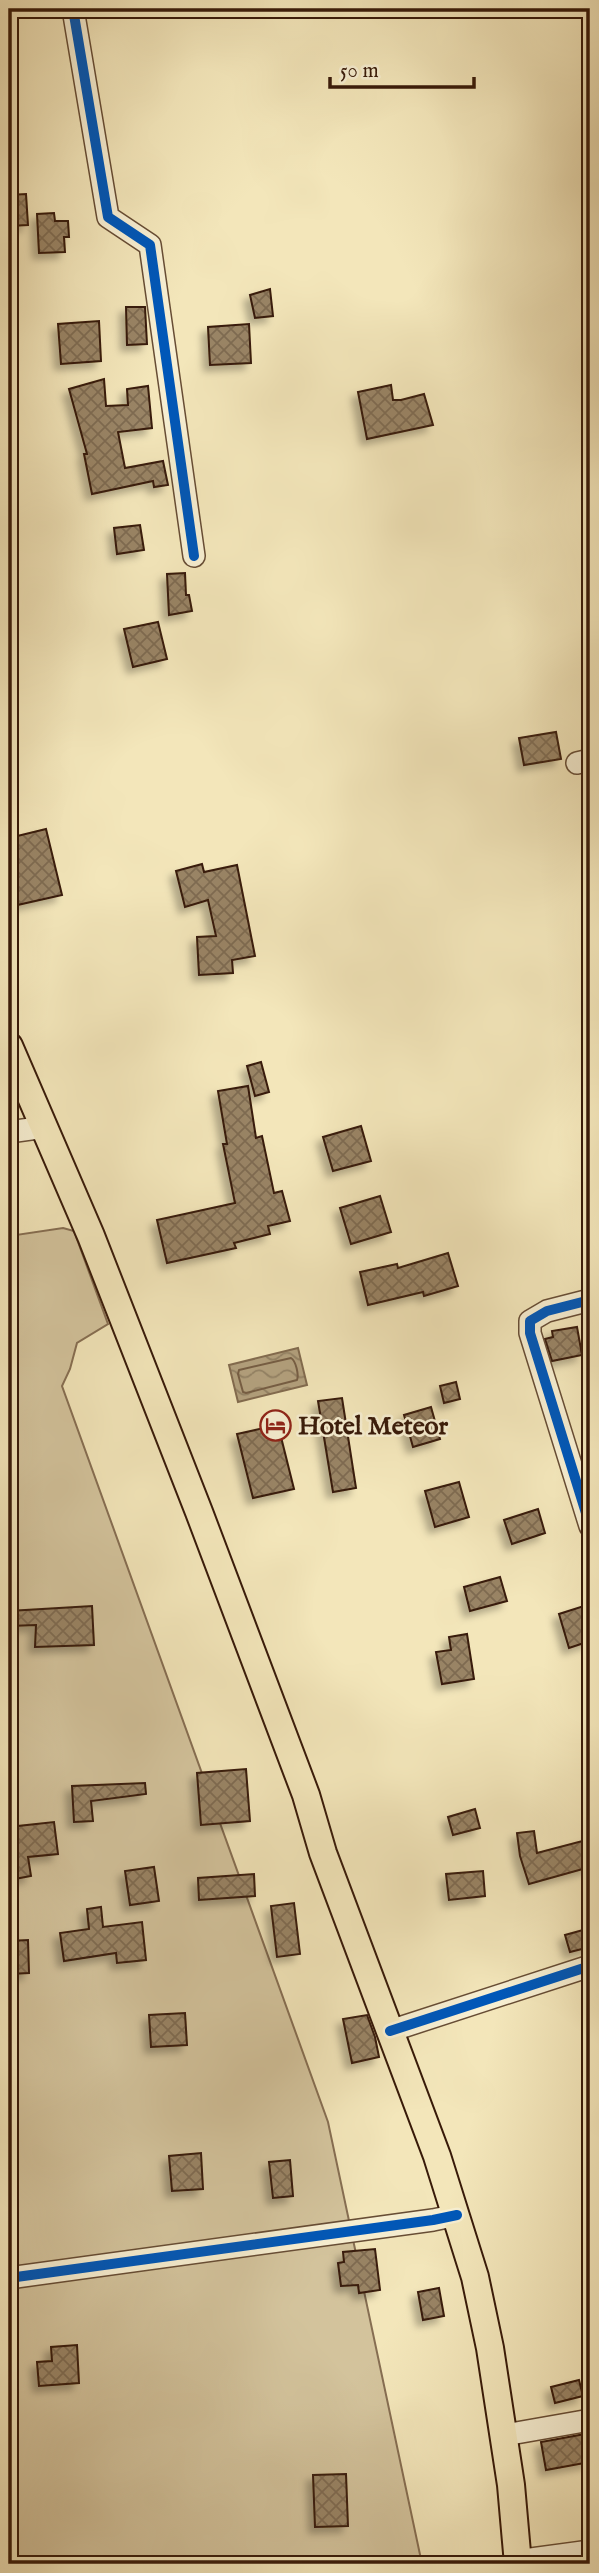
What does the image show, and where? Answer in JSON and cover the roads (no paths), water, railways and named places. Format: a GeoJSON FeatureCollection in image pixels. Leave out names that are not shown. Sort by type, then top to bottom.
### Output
{"type":"FeatureCollection","features":[{"type":"Feature","properties":{"kind":"main road"},"geometry":{"type":"LineString","coordinates":[[9,1046],[91,1236],[306,1795],[336,1852],[397,2029],[475,2277],[491,2348],[511,2484],[527,2563]]}},
{"type":"Feature","properties":{"kind":"main road"},"geometry":{"type":"LineString","coordinates":[[397,2029],[450,2152],[480,2249],[502,2345],[516,2433],[527,2563]]}},
{"type":"Feature","properties":{"kind":"street"},"geometry":{"type":"LineString","coordinates":[[73,9],[108,217],[150,245],[194,556]]}},
{"type":"Feature","properties":{"kind":"street"},"geometry":{"type":"LineString","coordinates":[[9,1132],[45,1127]]}},
{"type":"Feature","properties":{"kind":"street"},"geometry":{"type":"LineString","coordinates":[[590,1300],[547,1311],[530,1321],[534,1347],[590,1525]]}},
{"type":"Feature","properties":{"kind":"street"},"geometry":{"type":"LineString","coordinates":[[397,2029],[590,1966]]}},
{"type":"Feature","properties":{"kind":"street"},"geometry":{"type":"LineString","coordinates":[[9,2278],[457,2215]]}},
{"type":"Feature","properties":{"kind":"street"},"geometry":{"type":"LineString","coordinates":[[516,2433],[590,2420]]}},
{"type":"Feature","properties":{"kind":"street"},"geometry":{"type":"LineString","coordinates":[[527,2563],[590,2551]]}},
{"type":"Feature","properties":{"kind":"water"},"geometry":{"type":"Polygon","coordinates":[[[298,1348],[307,1385],[238,1402],[229,1365],[298,1348]]]}},
{"type":"Feature","properties":{"kind":"place","name":"Hotel Meteor"},"geometry":{"type":"Point","coordinates":[275,1426]}}]}
